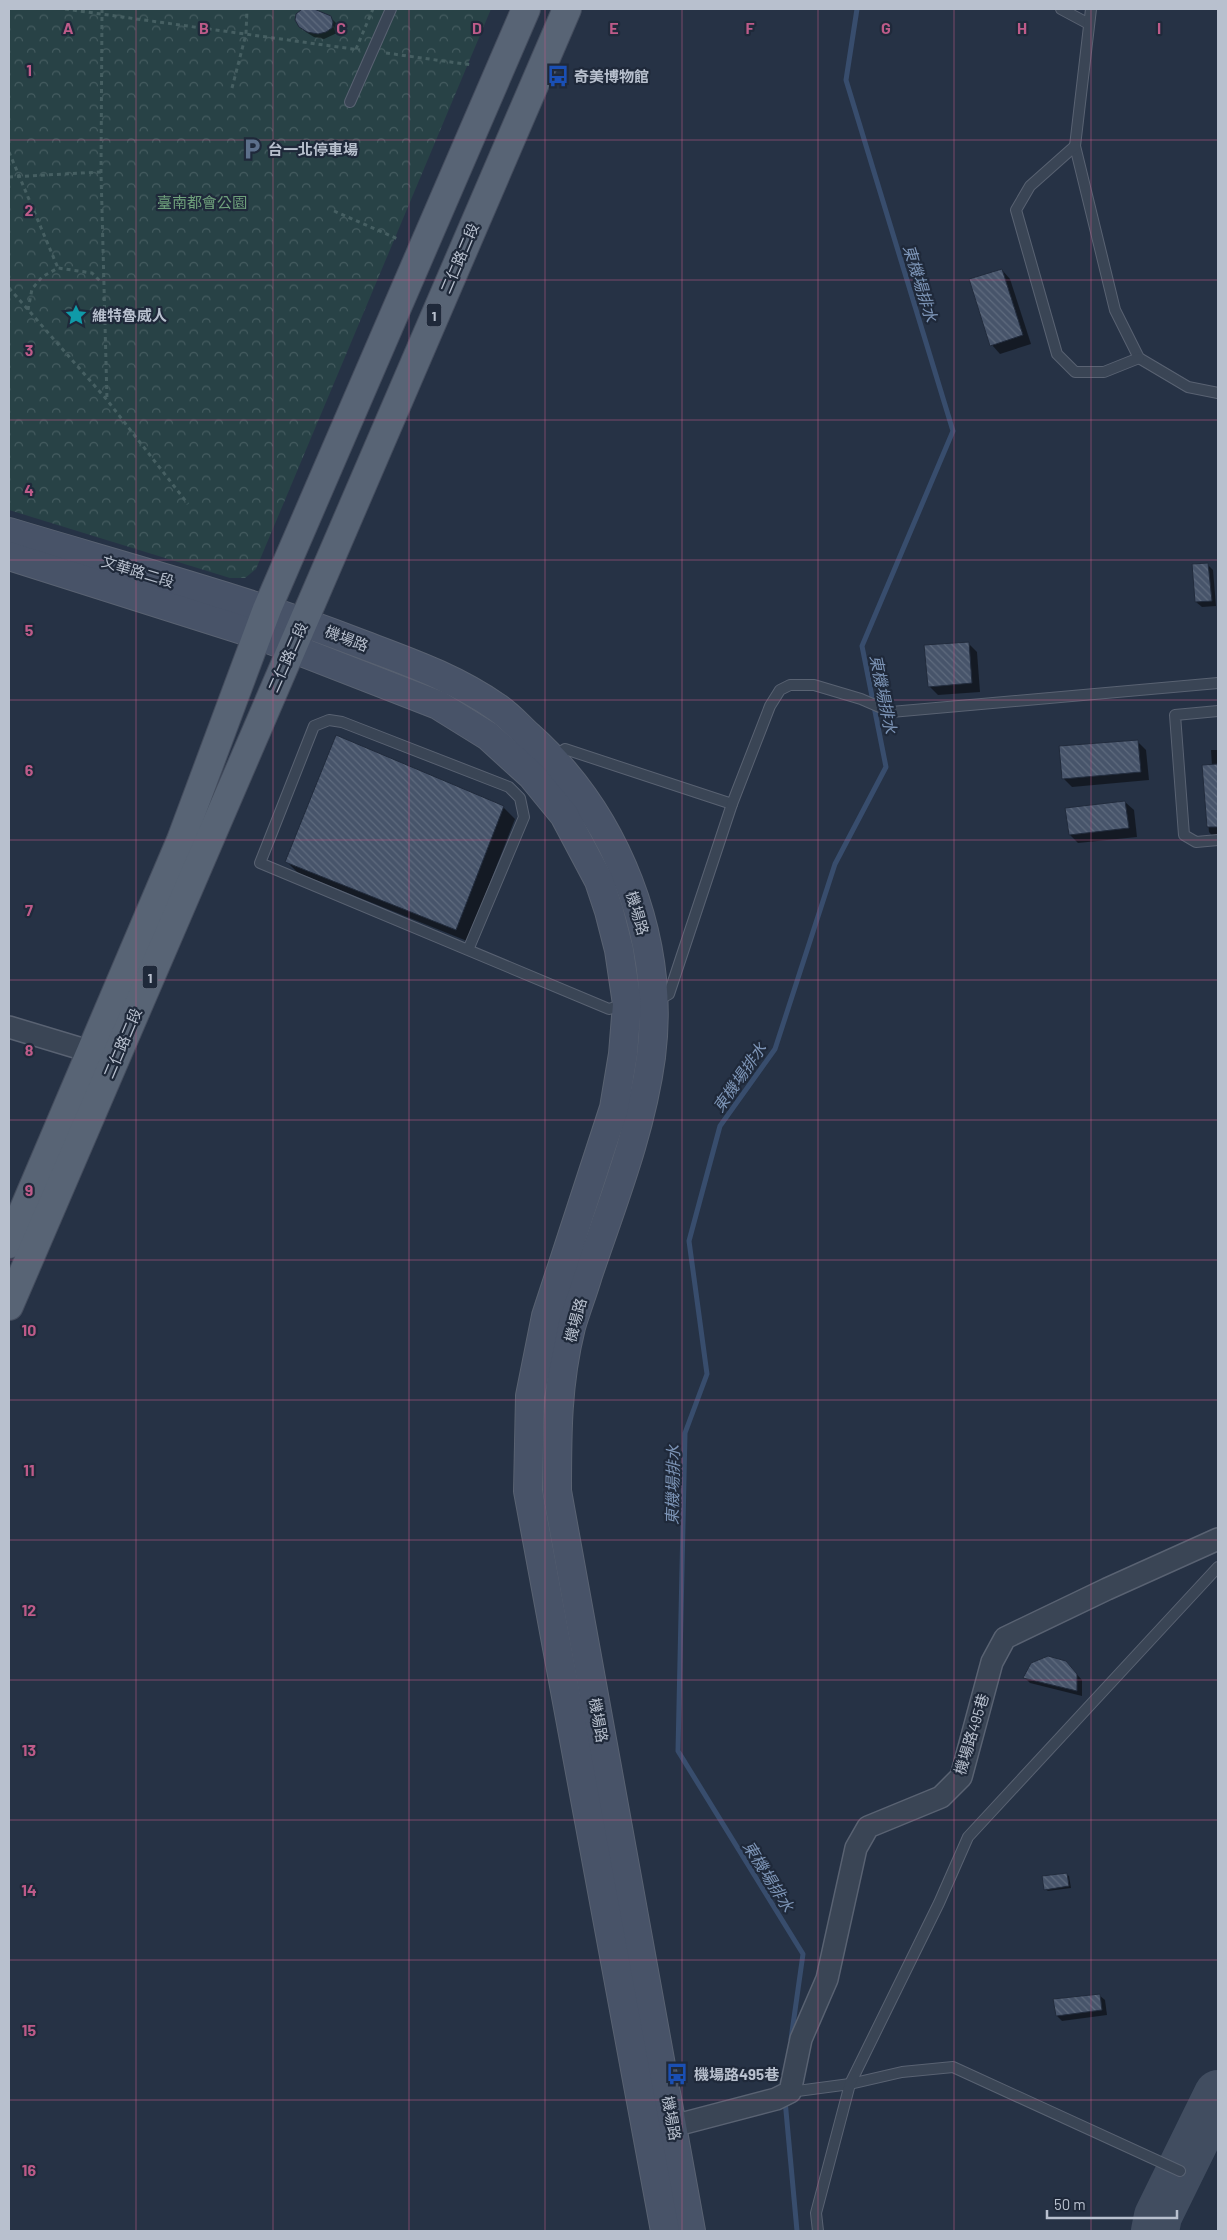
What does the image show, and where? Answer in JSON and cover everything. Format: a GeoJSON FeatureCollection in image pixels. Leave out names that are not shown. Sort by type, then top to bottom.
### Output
{"type":"FeatureCollection","features":[{"type":"Feature","properties":{"kind":"main road","name":"二仁路二段"},"geometry":{"type":"LineString","coordinates":[[9,1244],[182,840],[268,610],[526,9]]}},
{"type":"Feature","properties":{"kind":"main road","name":"二仁路二段"},"geometry":{"type":"LineString","coordinates":[[9,1306],[567,9]]}},
{"type":"Feature","properties":{"kind":"street","name":"文華路二段"},"geometry":{"type":"LineString","coordinates":[[9,532],[268,610]]}},
{"type":"Feature","properties":{"kind":"street","name":"文華路二段"},"geometry":{"type":"LineString","coordinates":[[9,556],[258,635]]}},
{"type":"Feature","properties":{"kind":"street","name":"機場路"},"geometry":{"type":"LineString","coordinates":[[268,610],[445,676],[500,710],[542,767]]}},
{"type":"Feature","properties":{"kind":"street","name":"機場路"},"geometry":{"type":"LineString","coordinates":[[258,635],[438,706],[542,767],[593,809],[621,863],[639,911],[649,959],[640,1004],[623,1054],[614,1108],[544,1325],[530,1396],[528,1491],[665,2231]]}},
{"type":"Feature","properties":{"kind":"street","name":"機場路"},"geometry":{"type":"LineString","coordinates":[[640,1004],[651,1055],[640,1118],[571,1327],[558,1404],[557,1491],[691,2231]]}},
{"type":"Feature","properties":{"kind":"street"},"geometry":{"type":"LineString","coordinates":[[9,1027],[92,1052]]}},
{"type":"Feature","properties":{"kind":"street","name":"機場路495巷"},"geometry":{"type":"LineString","coordinates":[[783,2096],[801,2040],[827,1979],[856,1848],[868,1827],[941,1797],[961,1777],[992,1662],[1005,1638],[1218,1539]]}},
{"type":"Feature","properties":{"kind":"street"},"geometry":{"type":"LineString","coordinates":[[646,2130],[673,2126],[783,2096]]}},
{"type":"Feature","properties":{"kind":"lane"},"geometry":{"type":"LineString","coordinates":[[350,102],[390,9]]}},
{"type":"Feature","properties":{"kind":"lane"},"geometry":{"type":"LineString","coordinates":[[1061,9],[1089,24]]}},
{"type":"Feature","properties":{"kind":"lane"},"geometry":{"type":"LineString","coordinates":[[1091,9],[1075,146],[1115,310],[1139,358],[1188,387],[1218,393]]}},
{"type":"Feature","properties":{"kind":"lane"},"geometry":{"type":"LineString","coordinates":[[1075,146],[1030,186],[1016,210],[1057,354],[1076,372],[1104,372],[1139,358]]}},
{"type":"Feature","properties":{"kind":"lane"},"geometry":{"type":"LineString","coordinates":[[468,950],[524,817],[520,798],[509,787],[342,722],[329,720],[314,726],[260,863],[468,950],[610,1009],[640,1004],[668,994],[732,804],[770,706],[780,690],[790,685],[814,685],[862,700],[891,712],[1218,683]]}},
{"type":"Feature","properties":{"kind":"lane"},"geometry":{"type":"LineString","coordinates":[[1218,711],[1175,715],[1184,835],[1196,842],[1218,840]]}},
{"type":"Feature","properties":{"kind":"lane"},"geometry":{"type":"LineString","coordinates":[[542,767],[565,749],[732,804]]}},
{"type":"Feature","properties":{"kind":"lane"},"geometry":{"type":"LineString","coordinates":[[818,2231],[816,2213],[850,2084],[939,1903],[968,1837],[1218,1567]]}},
{"type":"Feature","properties":{"kind":"lane"},"geometry":{"type":"LineString","coordinates":[[783,2096],[902,2072],[953,2067],[1180,2171]]}},
{"type":"Feature","properties":{"kind":"path"},"geometry":{"type":"LineString","coordinates":[[65,9],[472,65]]}},
{"type":"Feature","properties":{"kind":"path"},"geometry":{"type":"LineString","coordinates":[[102,9],[102,283],[107,400]]}},
{"type":"Feature","properties":{"kind":"path"},"geometry":{"type":"LineString","coordinates":[[232,88],[246,34],[247,9]]}},
{"type":"Feature","properties":{"kind":"path"},"geometry":{"type":"LineString","coordinates":[[356,49],[373,9]]}},
{"type":"Feature","properties":{"kind":"path"},"geometry":{"type":"LineString","coordinates":[[9,152],[58,268]]}},
{"type":"Feature","properties":{"kind":"path"},"geometry":{"type":"LineString","coordinates":[[9,177],[101,172]]}},
{"type":"Feature","properties":{"kind":"path"},"geometry":{"type":"LineString","coordinates":[[334,211],[398,239]]}},
{"type":"Feature","properties":{"kind":"path"},"geometry":{"type":"LineString","coordinates":[[28,310],[32,289],[42,277],[58,268],[92,273],[102,283]]}},
{"type":"Feature","properties":{"kind":"path"},"geometry":{"type":"LineString","coordinates":[[9,288],[107,400],[188,504]]}},
{"type":"Feature","properties":{"kind":"green space","name":"臺南都會公園"},"geometry":{"type":"Polygon","coordinates":[[[9,9],[491,9],[256,569],[245,578],[230,578],[9,510],[9,9]]]}},
{"type":"Feature","properties":{"kind":"building"},"geometry":{"type":"Polygon","coordinates":[[[302,9],[314,9],[331,16],[332,28],[318,34],[307,32],[299,27],[295,20],[296,14],[302,9]]]}},
{"type":"Feature","properties":{"kind":"building"},"geometry":{"type":"Polygon","coordinates":[[[1002,269],[1023,335],[990,346],[969,279],[1002,269]]]}},
{"type":"Feature","properties":{"kind":"building"},"geometry":{"type":"Polygon","coordinates":[[[1208,563],[1212,601],[1195,602],[1192,564],[1208,563]]]}},
{"type":"Feature","properties":{"kind":"building"},"geometry":{"type":"Polygon","coordinates":[[[969,642],[972,683],[928,687],[924,645],[969,642]]]}},
{"type":"Feature","properties":{"kind":"building"},"geometry":{"type":"Polygon","coordinates":[[[336,735],[504,806],[456,930],[285,862],[336,735]]]}},
{"type":"Feature","properties":{"kind":"building"},"geometry":{"type":"Polygon","coordinates":[[[1138,740],[1141,772],[1062,779],[1059,746],[1138,740]]]}},
{"type":"Feature","properties":{"kind":"building"},"geometry":{"type":"Polygon","coordinates":[[[1218,764],[1218,827],[1207,827],[1202,765],[1218,764]]]}},
{"type":"Feature","properties":{"kind":"building"},"geometry":{"type":"Polygon","coordinates":[[[1125,801],[1129,828],[1069,835],[1065,808],[1125,801]]]}},
{"type":"Feature","properties":{"kind":"building"},"geometry":{"type":"Polygon","coordinates":[[[1048,1656],[1066,1661],[1077,1674],[1077,1691],[1023,1678],[1031,1663],[1048,1656]]]}},
{"type":"Feature","properties":{"kind":"building"},"geometry":{"type":"Polygon","coordinates":[[[1067,1873],[1069,1886],[1044,1890],[1042,1876],[1067,1873]]]}},
{"type":"Feature","properties":{"kind":"building"},"geometry":{"type":"Polygon","coordinates":[[[1100,1994],[1102,2010],[1056,2016],[1053,1999],[1100,1994]]]}},
{"type":"Feature","properties":{"kind":"waterway","name":"東機場排水"},"geometry":{"type":"LineString","coordinates":[[791,2039],[803,1954],[678,1751],[685,1433],[707,1374],[689,1241],[720,1126],[775,1049],[835,864],[886,767],[862,646],[953,431],[846,80],[857,9]]}},
{"type":"Feature","properties":{"kind":"waterway","name":"東機場排水"},"geometry":{"type":"LineString","coordinates":[[785,2100],[797,2231]]}},
{"type":"Feature","properties":{"kind":"taxiway"},"geometry":{"type":"LineString","coordinates":[[1155,2231],[1158,2216],[1218,2094]]}},
{"type":"Feature","properties":{"kind":"place","name":"奇美博物館"},"geometry":{"type":"Point","coordinates":[558,76]}},
{"type":"Feature","properties":{"kind":"place","name":"台一北停車場"},"geometry":{"type":"Point","coordinates":[252,149]}},
{"type":"Feature","properties":{"kind":"place","name":"維特魯威人"},"geometry":{"type":"Point","coordinates":[76,315]}},
{"type":"Feature","properties":{"kind":"place","name":"機場路495巷"},"geometry":{"type":"Point","coordinates":[677,2074]}}]}
